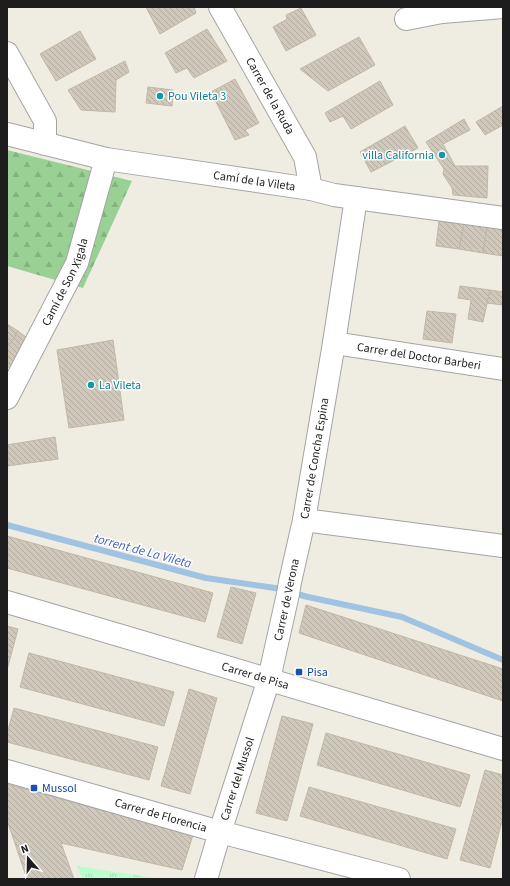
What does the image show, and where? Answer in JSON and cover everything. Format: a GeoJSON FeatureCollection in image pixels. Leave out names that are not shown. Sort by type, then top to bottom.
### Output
{"type":"FeatureCollection","features":[{"type":"Feature","properties":{"kind":"street","name":"Carrer de la Ruda"},"geometry":{"type":"LineString","coordinates":[[220,7],[304,157],[311,189]]}},
{"type":"Feature","properties":{"kind":"street"},"geometry":{"type":"LineString","coordinates":[[406,19],[442,10],[503,7]]}},
{"type":"Feature","properties":{"kind":"street"},"geometry":{"type":"LineString","coordinates":[[7,53],[45,121],[45,144]]}},
{"type":"Feature","properties":{"kind":"street","name":"Camí de la Vileta"},"geometry":{"type":"LineString","coordinates":[[7,134],[106,159],[311,189],[334,195],[503,218]]}},
{"type":"Feature","properties":{"kind":"street","name":"Camí de Son Xigala"},"geometry":{"type":"LineString","coordinates":[[7,398],[77,263],[106,159]]}},
{"type":"Feature","properties":{"kind":"street","name":"Carrer de Concha Espina"},"geometry":{"type":"LineString","coordinates":[[356,198],[334,343],[304,520],[503,546]]}},
{"type":"Feature","properties":{"kind":"street","name":"Carrer del Doctor Barberi"},"geometry":{"type":"LineString","coordinates":[[334,343],[503,369]]}},
{"type":"Feature","properties":{"kind":"street","name":"Carrer de Verona"},"geometry":{"type":"LineString","coordinates":[[269,679],[304,520]]}},
{"type":"Feature","properties":{"kind":"street","name":"Carrer de Pisa"},"geometry":{"type":"LineString","coordinates":[[7,602],[503,748]]}},
{"type":"Feature","properties":{"kind":"street","name":"Carrer del Mussol"},"geometry":{"type":"LineString","coordinates":[[206,879],[269,679]]}},
{"type":"Feature","properties":{"kind":"street","name":"Carrer de Florencia"},"geometry":{"type":"LineString","coordinates":[[7,771],[220,832],[399,879]]}},
{"type":"Feature","properties":{"kind":"green space"},"geometry":{"type":"Polygon","coordinates":[[[7,150],[132,181],[83,288],[7,266],[7,150]]]}},
{"type":"Feature","properties":{"kind":"green space"},"geometry":{"type":"Polygon","coordinates":[[[77,866],[161,879],[82,879],[77,866]]]}},
{"type":"Feature","properties":{"kind":"building"},"geometry":{"type":"Polygon","coordinates":[[[146,7],[194,7],[196,13],[160,34],[146,7]]]}},
{"type":"Feature","properties":{"kind":"building"},"geometry":{"type":"Polygon","coordinates":[[[301,8],[316,35],[286,51],[273,27],[287,19],[286,15],[301,8]]]}},
{"type":"Feature","properties":{"kind":"building"},"geometry":{"type":"Polygon","coordinates":[[[207,29],[227,61],[194,78],[187,68],[176,73],[165,53],[207,29]]]}},
{"type":"Feature","properties":{"kind":"building"},"geometry":{"type":"Polygon","coordinates":[[[80,31],[96,59],[56,81],[40,54],[80,31]]]}},
{"type":"Feature","properties":{"kind":"building"},"geometry":{"type":"Polygon","coordinates":[[[359,37],[375,65],[328,91],[300,69],[359,37]]]}},
{"type":"Feature","properties":{"kind":"building"},"geometry":{"type":"Polygon","coordinates":[[[125,61],[129,72],[116,80],[115,112],[81,110],[68,90],[125,61]]]}},
{"type":"Feature","properties":{"kind":"building"},"geometry":{"type":"Polygon","coordinates":[[[235,79],[259,123],[245,130],[249,135],[235,140],[211,92],[235,79]]]}},
{"type":"Feature","properties":{"kind":"building"},"geometry":{"type":"Polygon","coordinates":[[[380,81],[393,105],[351,129],[343,116],[330,122],[325,113],[380,81]]]}},
{"type":"Feature","properties":{"kind":"building","name":"Pou Vileta 3"},"geometry":{"type":"Polygon","coordinates":[[[148,87],[173,90],[172,106],[146,103],[148,87]]]}},
{"type":"Feature","properties":{"kind":"building"},"geometry":{"type":"Polygon","coordinates":[[[503,106],[503,125],[485,135],[476,122],[503,106]]]}},
{"type":"Feature","properties":{"kind":"building","name":"villa California"},"geometry":{"type":"Polygon","coordinates":[[[464,119],[470,130],[443,144],[455,166],[488,166],[487,198],[453,195],[452,188],[443,174],[444,169],[426,142],[464,119]]]}},
{"type":"Feature","properties":{"kind":"building"},"geometry":{"type":"Polygon","coordinates":[[[405,126],[418,148],[371,172],[360,152],[405,126]]]}},
{"type":"Feature","properties":{"kind":"building"},"geometry":{"type":"Polygon","coordinates":[[[439,221],[464,223],[459,249],[436,246],[439,221]]]}},
{"type":"Feature","properties":{"kind":"building"},"geometry":{"type":"Polygon","coordinates":[[[464,223],[487,227],[483,253],[459,249],[464,223]]]}},
{"type":"Feature","properties":{"kind":"building"},"geometry":{"type":"Polygon","coordinates":[[[487,227],[503,229],[503,256],[483,253],[487,227]]]}},
{"type":"Feature","properties":{"kind":"building"},"geometry":{"type":"Polygon","coordinates":[[[460,286],[490,290],[483,322],[468,319],[471,300],[458,298],[460,286]]]}},
{"type":"Feature","properties":{"kind":"building"},"geometry":{"type":"Polygon","coordinates":[[[490,290],[503,292],[503,305],[487,303],[490,290]]]}},
{"type":"Feature","properties":{"kind":"building"},"geometry":{"type":"Polygon","coordinates":[[[427,311],[456,314],[452,343],[423,339],[427,311]]]}},
{"type":"Feature","properties":{"kind":"building"},"geometry":{"type":"Polygon","coordinates":[[[7,324],[18,331],[10,344],[7,342],[7,324]]]}},
{"type":"Feature","properties":{"kind":"building"},"geometry":{"type":"Polygon","coordinates":[[[18,331],[31,341],[14,371],[7,366],[7,342],[10,344],[18,331]]]}},
{"type":"Feature","properties":{"kind":"building","name":"La Vileta"},"geometry":{"type":"Polygon","coordinates":[[[113,340],[124,420],[69,428],[57,350],[113,340]]]}},
{"type":"Feature","properties":{"kind":"building"},"geometry":{"type":"Polygon","coordinates":[[[55,437],[58,459],[7,466],[7,445],[55,437]]]}},
{"type":"Feature","properties":{"kind":"building"},"geometry":{"type":"Polygon","coordinates":[[[7,536],[213,593],[205,622],[7,568],[7,536]]]}},
{"type":"Feature","properties":{"kind":"building"},"geometry":{"type":"Polygon","coordinates":[[[231,587],[256,593],[242,644],[217,637],[231,587]]]}},
{"type":"Feature","properties":{"kind":"building"},"geometry":{"type":"Polygon","coordinates":[[[306,605],[503,669],[503,701],[299,633],[306,605]]]}},
{"type":"Feature","properties":{"kind":"building"},"geometry":{"type":"Polygon","coordinates":[[[7,626],[18,629],[7,670],[7,626]]]}},
{"type":"Feature","properties":{"kind":"building"},"geometry":{"type":"Polygon","coordinates":[[[29,653],[174,692],[164,726],[20,687],[29,653]]]}},
{"type":"Feature","properties":{"kind":"building"},"geometry":{"type":"Polygon","coordinates":[[[189,689],[217,698],[190,794],[161,786],[189,689]]]}},
{"type":"Feature","properties":{"kind":"building"},"geometry":{"type":"Polygon","coordinates":[[[14,708],[158,747],[149,780],[7,742],[7,734],[14,708]]]}},
{"type":"Feature","properties":{"kind":"building"},"geometry":{"type":"Polygon","coordinates":[[[282,716],[313,724],[287,821],[256,813],[282,716]]]}},
{"type":"Feature","properties":{"kind":"building"},"geometry":{"type":"Polygon","coordinates":[[[326,733],[470,775],[460,807],[317,765],[326,733]]]}},
{"type":"Feature","properties":{"kind":"building"},"geometry":{"type":"Polygon","coordinates":[[[485,770],[503,775],[503,817],[490,868],[460,860],[485,770]]]}},
{"type":"Feature","properties":{"kind":"building"},"geometry":{"type":"Polygon","coordinates":[[[7,784],[193,835],[182,870],[61,843],[74,879],[27,879],[7,820],[7,784]]]}},
{"type":"Feature","properties":{"kind":"building"},"geometry":{"type":"Polygon","coordinates":[[[309,787],[456,829],[447,859],[300,816],[309,787]]]}},
{"type":"Feature","properties":{"kind":"waterway","name":"torrent de La Vileta"},"geometry":{"type":"LineString","coordinates":[[7,525],[206,578],[275,588],[308,597],[402,617],[503,660]]}},
{"type":"Feature","properties":{"kind":"place","name":"Pou Vileta 3"},"geometry":{"type":"Point","coordinates":[160,96]}},
{"type":"Feature","properties":{"kind":"place","name":"villa California"},"geometry":{"type":"Point","coordinates":[442,155]}},
{"type":"Feature","properties":{"kind":"place","name":"La Vileta"},"geometry":{"type":"Point","coordinates":[91,385]}},
{"type":"Feature","properties":{"kind":"place","name":"Pisa"},"geometry":{"type":"Point","coordinates":[299,672]}},
{"type":"Feature","properties":{"kind":"place","name":"Mussol"},"geometry":{"type":"Point","coordinates":[34,788]}}]}
